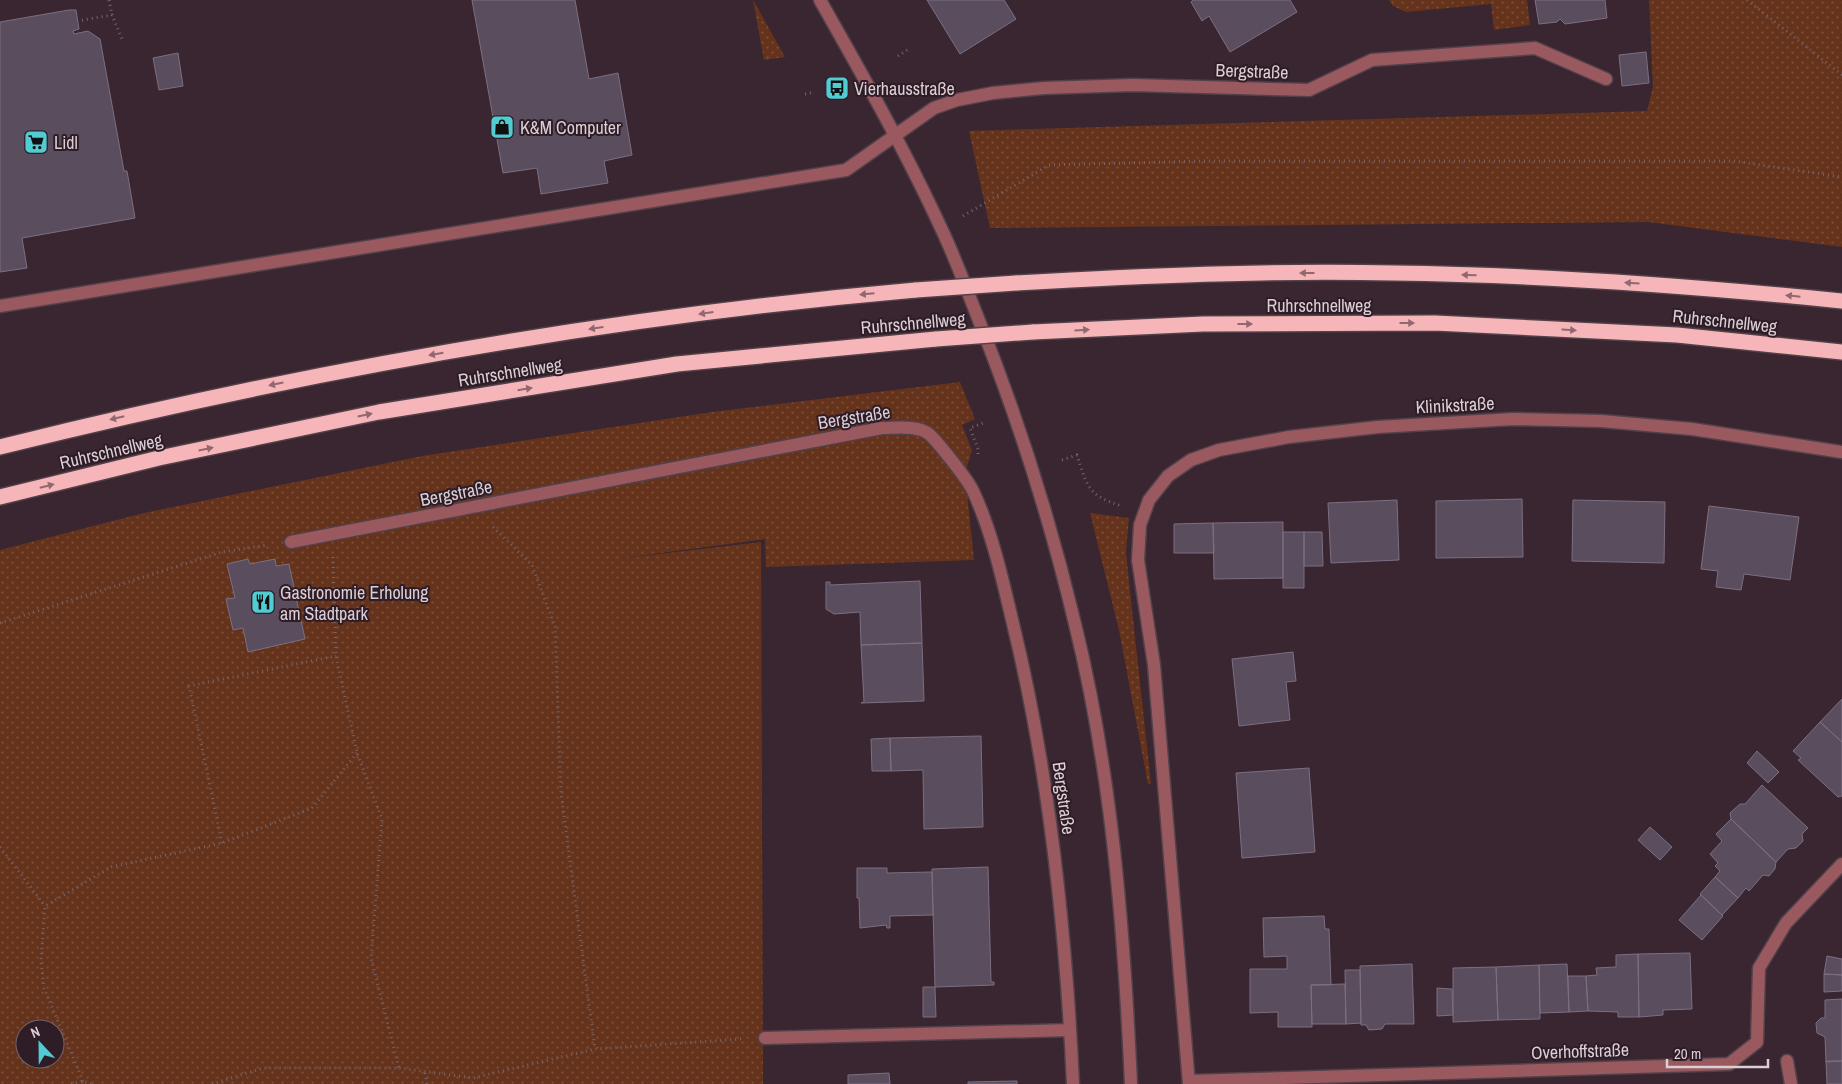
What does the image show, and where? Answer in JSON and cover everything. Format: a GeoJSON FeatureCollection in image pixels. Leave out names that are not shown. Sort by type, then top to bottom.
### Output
{"type":"FeatureCollection","features":[{"type":"Feature","properties":{"kind":"highway","name":"Ruhrschnellweg"},"geometry":{"type":"LineString","coordinates":[[0,446],[225,394],[411,358],[654,320],[761,306],[916,290],[1016,283],[1213,274],[1411,273],[1583,279],[1842,301]]}},
{"type":"Feature","properties":{"kind":"highway","name":"Ruhrschnellweg"},"geometry":{"type":"LineString","coordinates":[[0,497],[160,458],[379,412],[677,364],[936,338],[1203,324],[1435,323],[1677,335],[1842,352]]}},
{"type":"Feature","properties":{"kind":"street"},"geometry":{"type":"LineString","coordinates":[[820,0],[942,229],[1014,411],[1034,470],[1076,625],[1100,752],[1115,861],[1126,978],[1132,1084]]}},
{"type":"Feature","properties":{"kind":"street","name":"Bergstraße"},"geometry":{"type":"LineString","coordinates":[[0,306],[846,170],[934,108],[958,100],[994,93],[1044,88],[1132,85],[1309,90],[1372,60],[1535,48],[1606,79]]}},
{"type":"Feature","properties":{"kind":"street","name":"Klinikstraße"},"geometry":{"type":"LineString","coordinates":[[1189,1083],[1154,665],[1138,560],[1140,525],[1144,512],[1149,500],[1168,476],[1191,460],[1219,450],[1288,437],[1378,427],[1513,419],[1601,422],[1692,429],[1842,452]]}},
{"type":"Feature","properties":{"kind":"street","name":"Bergstraße"},"geometry":{"type":"LineString","coordinates":[[291,542],[882,428],[905,427],[928,433],[973,489],[989,532],[1023,668],[1041,757],[1053,846],[1070,1030],[1073,1084]]}},
{"type":"Feature","properties":{"kind":"street","name":"Overhoffstraße"},"geometry":{"type":"LineString","coordinates":[[1189,1083],[1729,1064],[1757,1042],[1759,968],[1786,923],[1842,864]]}},
{"type":"Feature","properties":{"kind":"street"},"geometry":{"type":"LineString","coordinates":[[765,1038],[1070,1030]]}},
{"type":"Feature","properties":{"kind":"street"},"geometry":{"type":"LineString","coordinates":[[1787,1061],[1791,1084]]}},
{"type":"Feature","properties":{"kind":"path"},"geometry":{"type":"LineString","coordinates":[[109,0],[112,15],[122,39]]}},
{"type":"Feature","properties":{"kind":"path"},"geometry":{"type":"LineString","coordinates":[[1747,0],[1842,75]]}},
{"type":"Feature","properties":{"kind":"path"},"geometry":{"type":"LineString","coordinates":[[78,21],[112,15]]}},
{"type":"Feature","properties":{"kind":"path"},"geometry":{"type":"LineString","coordinates":[[898,56],[910,48]]}},
{"type":"Feature","properties":{"kind":"path"},"geometry":{"type":"LineString","coordinates":[[805,94],[814,92]]}},
{"type":"Feature","properties":{"kind":"path"},"geometry":{"type":"LineString","coordinates":[[942,229],[1049,165],[1202,161],[1734,162],[1842,176]]}},
{"type":"Feature","properties":{"kind":"path"},"geometry":{"type":"LineString","coordinates":[[978,449],[970,428],[983,423]]}},
{"type":"Feature","properties":{"kind":"path"},"geometry":{"type":"LineString","coordinates":[[1062,460],[1077,455],[1088,488],[1098,496],[1117,505],[1144,512]]}},
{"type":"Feature","properties":{"kind":"path"},"geometry":{"type":"LineString","coordinates":[[473,507],[532,565],[555,627],[561,792],[595,1048]]}},
{"type":"Feature","properties":{"kind":"path"},"geometry":{"type":"LineString","coordinates":[[333,534],[336,656],[357,753],[382,819],[371,958],[399,1068]]}},
{"type":"Feature","properties":{"kind":"path"},"geometry":{"type":"LineString","coordinates":[[0,623],[222,552],[291,542]]}},
{"type":"Feature","properties":{"kind":"path"},"geometry":{"type":"LineString","coordinates":[[222,843],[188,686],[336,656]]}},
{"type":"Feature","properties":{"kind":"path"},"geometry":{"type":"LineString","coordinates":[[45,906],[111,868],[222,843],[312,808],[357,753]]}},
{"type":"Feature","properties":{"kind":"path"},"geometry":{"type":"LineString","coordinates":[[0,847],[45,906],[41,961],[44,988],[83,1081]]}},
{"type":"Feature","properties":{"kind":"path"},"geometry":{"type":"LineString","coordinates":[[212,1084],[263,1068],[399,1068],[473,1078],[595,1048],[765,1038]]}},
{"type":"Feature","properties":{"kind":"path"},"geometry":{"type":"LineString","coordinates":[[425,1073],[426,1084]]}},
{"type":"Feature","properties":{"kind":"path"},"geometry":{"type":"LineString","coordinates":[[71,1084],[83,1081],[91,1084]]}},
{"type":"Feature","properties":{"kind":"shaded area"},"geometry":{"type":"Polygon","coordinates":[[[753,0],[785,57],[764,60],[753,0]]]}},
{"type":"Feature","properties":{"kind":"shaded area"},"geometry":{"type":"Polygon","coordinates":[[[1389,0],[1527,0],[1530,25],[1494,30],[1491,4],[1406,12],[1393,6],[1389,0]]]}},
{"type":"Feature","properties":{"kind":"shaded area"},"geometry":{"type":"Polygon","coordinates":[[[1649,0],[1842,0],[1842,247],[1648,222],[990,228],[969,131],[1647,111],[1653,87],[1649,0]]]}},
{"type":"Feature","properties":{"kind":"shaded area"},"geometry":{"type":"Polygon","coordinates":[[[960,382],[975,419],[962,425],[972,450],[965,473],[974,560],[766,567],[765,539],[616,559],[761,542],[763,1084],[0,1084],[0,550],[144,513],[422,456],[712,412],[960,382]]]}},
{"type":"Feature","properties":{"kind":"shaded area"},"geometry":{"type":"Polygon","coordinates":[[[1090,513],[1129,518],[1126,551],[1151,784],[1148,784],[1119,630],[1090,513]]]}},
{"type":"Feature","properties":{"kind":"building"},"geometry":{"type":"Polygon","coordinates":[[[472,0],[575,0],[589,79],[618,73],[632,155],[604,161],[608,183],[541,194],[537,168],[503,173],[472,0]]]}},
{"type":"Feature","properties":{"kind":"building"},"geometry":{"type":"Polygon","coordinates":[[[927,0],[1004,0],[1016,19],[960,54],[927,0]]]}},
{"type":"Feature","properties":{"kind":"building"},"geometry":{"type":"Polygon","coordinates":[[[1193,0],[1290,0],[1297,12],[1230,52],[1209,16],[1202,21],[1191,2],[1193,0]]]}},
{"type":"Feature","properties":{"kind":"building"},"geometry":{"type":"Polygon","coordinates":[[[1535,0],[1605,0],[1607,18],[1565,24],[1560,19],[1557,22],[1539,24],[1535,0]]]}},
{"type":"Feature","properties":{"kind":"building"},"geometry":{"type":"Polygon","coordinates":[[[76,10],[79,29],[73,31],[74,34],[88,31],[100,39],[124,171],[127,171],[135,218],[22,238],[27,268],[0,272],[0,22],[76,10]]]}},
{"type":"Feature","properties":{"kind":"building"},"geometry":{"type":"Polygon","coordinates":[[[1646,52],[1649,83],[1622,86],[1619,55],[1646,52]]]}},
{"type":"Feature","properties":{"kind":"building"},"geometry":{"type":"Polygon","coordinates":[[[178,53],[183,86],[159,90],[153,58],[178,53]]]}},
{"type":"Feature","properties":{"kind":"building"},"geometry":{"type":"Polygon","coordinates":[[[1522,499],[1523,557],[1436,558],[1436,501],[1522,499]]]}},
{"type":"Feature","properties":{"kind":"building"},"geometry":{"type":"Polygon","coordinates":[[[1397,500],[1399,560],[1331,563],[1328,503],[1397,500]]]}},
{"type":"Feature","properties":{"kind":"building"},"geometry":{"type":"Polygon","coordinates":[[[1573,500],[1665,502],[1664,563],[1572,561],[1573,500]]]}},
{"type":"Feature","properties":{"kind":"building"},"geometry":{"type":"Polygon","coordinates":[[[1709,506],[1799,517],[1790,580],[1744,574],[1741,590],[1716,587],[1718,571],[1701,569],[1709,506]]]}},
{"type":"Feature","properties":{"kind":"building"},"geometry":{"type":"Polygon","coordinates":[[[1283,522],[1283,578],[1214,579],[1213,523],[1283,522]]]}},
{"type":"Feature","properties":{"kind":"building"},"geometry":{"type":"Polygon","coordinates":[[[1213,523],[1214,553],[1174,553],[1174,524],[1213,523]]]}},
{"type":"Feature","properties":{"kind":"building"},"geometry":{"type":"Polygon","coordinates":[[[1283,532],[1304,532],[1304,588],[1283,588],[1283,532]]]}},
{"type":"Feature","properties":{"kind":"building"},"geometry":{"type":"Polygon","coordinates":[[[1304,532],[1322,532],[1323,566],[1304,566],[1304,532]]]}},
{"type":"Feature","properties":{"kind":"building"},"geometry":{"type":"Polygon","coordinates":[[[248,559],[250,564],[275,559],[276,566],[289,564],[305,639],[248,652],[243,628],[233,630],[226,599],[235,598],[227,564],[248,559]]]}},
{"type":"Feature","properties":{"kind":"building"},"geometry":{"type":"Polygon","coordinates":[[[920,581],[922,643],[861,645],[860,612],[834,614],[826,609],[826,582],[830,582],[830,585],[920,581]]]}},
{"type":"Feature","properties":{"kind":"building"},"geometry":{"type":"Polygon","coordinates":[[[922,643],[924,701],[861,703],[864,702],[861,645],[922,643]]]}},
{"type":"Feature","properties":{"kind":"building"},"geometry":{"type":"Polygon","coordinates":[[[1293,652],[1296,681],[1286,682],[1290,720],[1239,726],[1232,659],[1293,652]]]}},
{"type":"Feature","properties":{"kind":"building"},"geometry":{"type":"Polygon","coordinates":[[[1842,699],[1842,742],[1820,722],[1842,699]]]}},
{"type":"Feature","properties":{"kind":"building"},"geometry":{"type":"Polygon","coordinates":[[[1820,722],[1842,742],[1842,796],[1838,797],[1798,760],[1801,758],[1793,751],[1820,722]]]}},
{"type":"Feature","properties":{"kind":"building"},"geometry":{"type":"Polygon","coordinates":[[[981,736],[983,827],[924,829],[923,770],[891,771],[890,738],[981,736]]]}},
{"type":"Feature","properties":{"kind":"building"},"geometry":{"type":"Polygon","coordinates":[[[890,738],[891,771],[872,771],[871,739],[890,738]]]}},
{"type":"Feature","properties":{"kind":"building"},"geometry":{"type":"Polygon","coordinates":[[[1757,751],[1779,772],[1768,783],[1747,763],[1757,751]]]}},
{"type":"Feature","properties":{"kind":"building"},"geometry":{"type":"Polygon","coordinates":[[[1309,768],[1315,852],[1242,858],[1236,773],[1309,768]]]}},
{"type":"Feature","properties":{"kind":"building"},"geometry":{"type":"Polygon","coordinates":[[[1762,785],[1808,828],[1802,834],[1803,841],[1796,848],[1788,849],[1776,862],[1731,819],[1730,813],[1740,804],[1745,804],[1762,785]]]}},
{"type":"Feature","properties":{"kind":"building"},"geometry":{"type":"Polygon","coordinates":[[[1731,819],[1776,862],[1775,869],[1769,876],[1763,875],[1749,891],[1746,888],[1738,898],[1715,877],[1720,871],[1715,866],[1718,863],[1710,854],[1722,841],[1716,834],[1731,819]]]}},
{"type":"Feature","properties":{"kind":"building"},"geometry":{"type":"Polygon","coordinates":[[[1650,827],[1672,847],[1660,860],[1638,840],[1650,827]]]}},
{"type":"Feature","properties":{"kind":"building"},"geometry":{"type":"Polygon","coordinates":[[[988,867],[991,982],[994,982],[994,985],[935,987],[932,869],[988,867]]]}},
{"type":"Feature","properties":{"kind":"building"},"geometry":{"type":"Polygon","coordinates":[[[857,868],[887,868],[887,873],[932,872],[933,915],[890,916],[890,928],[887,928],[886,925],[860,928],[857,868]]]}},
{"type":"Feature","properties":{"kind":"building"},"geometry":{"type":"Polygon","coordinates":[[[1715,877],[1738,898],[1722,915],[1700,894],[1715,877]]]}},
{"type":"Feature","properties":{"kind":"building"},"geometry":{"type":"Polygon","coordinates":[[[1701,895],[1723,916],[1702,940],[1679,920],[1701,895]]]}},
{"type":"Feature","properties":{"kind":"building"},"geometry":{"type":"Polygon","coordinates":[[[1324,916],[1325,929],[1329,929],[1331,985],[1311,985],[1312,1027],[1278,1027],[1278,1012],[1250,1013],[1250,969],[1287,969],[1287,956],[1264,957],[1263,918],[1324,916]]]}},
{"type":"Feature","properties":{"kind":"building"},"geometry":{"type":"Polygon","coordinates":[[[1690,953],[1692,1009],[1663,1010],[1663,1015],[1639,1017],[1638,954],[1690,953]]]}},
{"type":"Feature","properties":{"kind":"building"},"geometry":{"type":"Polygon","coordinates":[[[1638,954],[1639,1017],[1618,1017],[1618,1012],[1588,1011],[1586,976],[1597,975],[1596,968],[1616,967],[1616,955],[1638,954]]]}},
{"type":"Feature","properties":{"kind":"building"},"geometry":{"type":"Polygon","coordinates":[[[1827,956],[1842,959],[1842,975],[1824,974],[1827,956]]]}},
{"type":"Feature","properties":{"kind":"building"},"geometry":{"type":"Polygon","coordinates":[[[1412,964],[1414,1024],[1385,1024],[1382,1029],[1369,1030],[1366,1025],[1361,1025],[1360,966],[1412,964]]]}},
{"type":"Feature","properties":{"kind":"building"},"geometry":{"type":"Polygon","coordinates":[[[1567,964],[1569,1012],[1540,1013],[1539,965],[1567,964]]]}},
{"type":"Feature","properties":{"kind":"building"},"geometry":{"type":"Polygon","coordinates":[[[1539,965],[1540,1019],[1498,1020],[1496,967],[1539,965]]]}},
{"type":"Feature","properties":{"kind":"building"},"geometry":{"type":"Polygon","coordinates":[[[1496,967],[1498,1020],[1453,1022],[1453,968],[1496,967]]]}},
{"type":"Feature","properties":{"kind":"building"},"geometry":{"type":"Polygon","coordinates":[[[1345,970],[1360,970],[1361,1023],[1346,1024],[1345,970]]]}},
{"type":"Feature","properties":{"kind":"building"},"geometry":{"type":"Polygon","coordinates":[[[1824,974],[1842,975],[1842,991],[1824,992],[1824,974]]]}},
{"type":"Feature","properties":{"kind":"building"},"geometry":{"type":"Polygon","coordinates":[[[1568,976],[1586,976],[1588,1011],[1569,1012],[1568,976]]]}},
{"type":"Feature","properties":{"kind":"building"},"geometry":{"type":"Polygon","coordinates":[[[1345,984],[1346,1024],[1312,1024],[1311,985],[1345,984]]]}},
{"type":"Feature","properties":{"kind":"building"},"geometry":{"type":"Polygon","coordinates":[[[923,987],[935,987],[936,1017],[923,1017],[923,987]]]}},
{"type":"Feature","properties":{"kind":"building"},"geometry":{"type":"Polygon","coordinates":[[[1437,988],[1452,989],[1453,1015],[1437,1016],[1437,988]]]}},
{"type":"Feature","properties":{"kind":"building"},"geometry":{"type":"Polygon","coordinates":[[[1842,999],[1842,1061],[1826,1062],[1825,1037],[1817,1033],[1816,1023],[1821,1018],[1825,1018],[1825,1000],[1842,999]]]}},
{"type":"Feature","properties":{"kind":"building"},"geometry":{"type":"Polygon","coordinates":[[[1826,1061],[1842,1061],[1842,1084],[1827,1084],[1826,1061]]]}},
{"type":"Feature","properties":{"kind":"building"},"geometry":{"type":"Polygon","coordinates":[[[889,1073],[890,1084],[848,1084],[848,1075],[889,1073]]]}},
{"type":"Feature","properties":{"kind":"building"},"geometry":{"type":"Polygon","coordinates":[[[1017,1081],[1017,1084],[968,1084],[968,1082],[1017,1081]]]}},
{"type":"Feature","properties":{"kind":"place","name":"Vierhausstraße"},"geometry":{"type":"Point","coordinates":[837,88]}},
{"type":"Feature","properties":{"kind":"place","name":"K&M Computer"},"geometry":{"type":"Point","coordinates":[502,127]}},
{"type":"Feature","properties":{"kind":"place","name":"Lidl"},"geometry":{"type":"Point","coordinates":[36,142]}},
{"type":"Feature","properties":{"kind":"place","name":"Gastronomie Erholung am Stadtpark"},"geometry":{"type":"Point","coordinates":[263,602]}}]}
